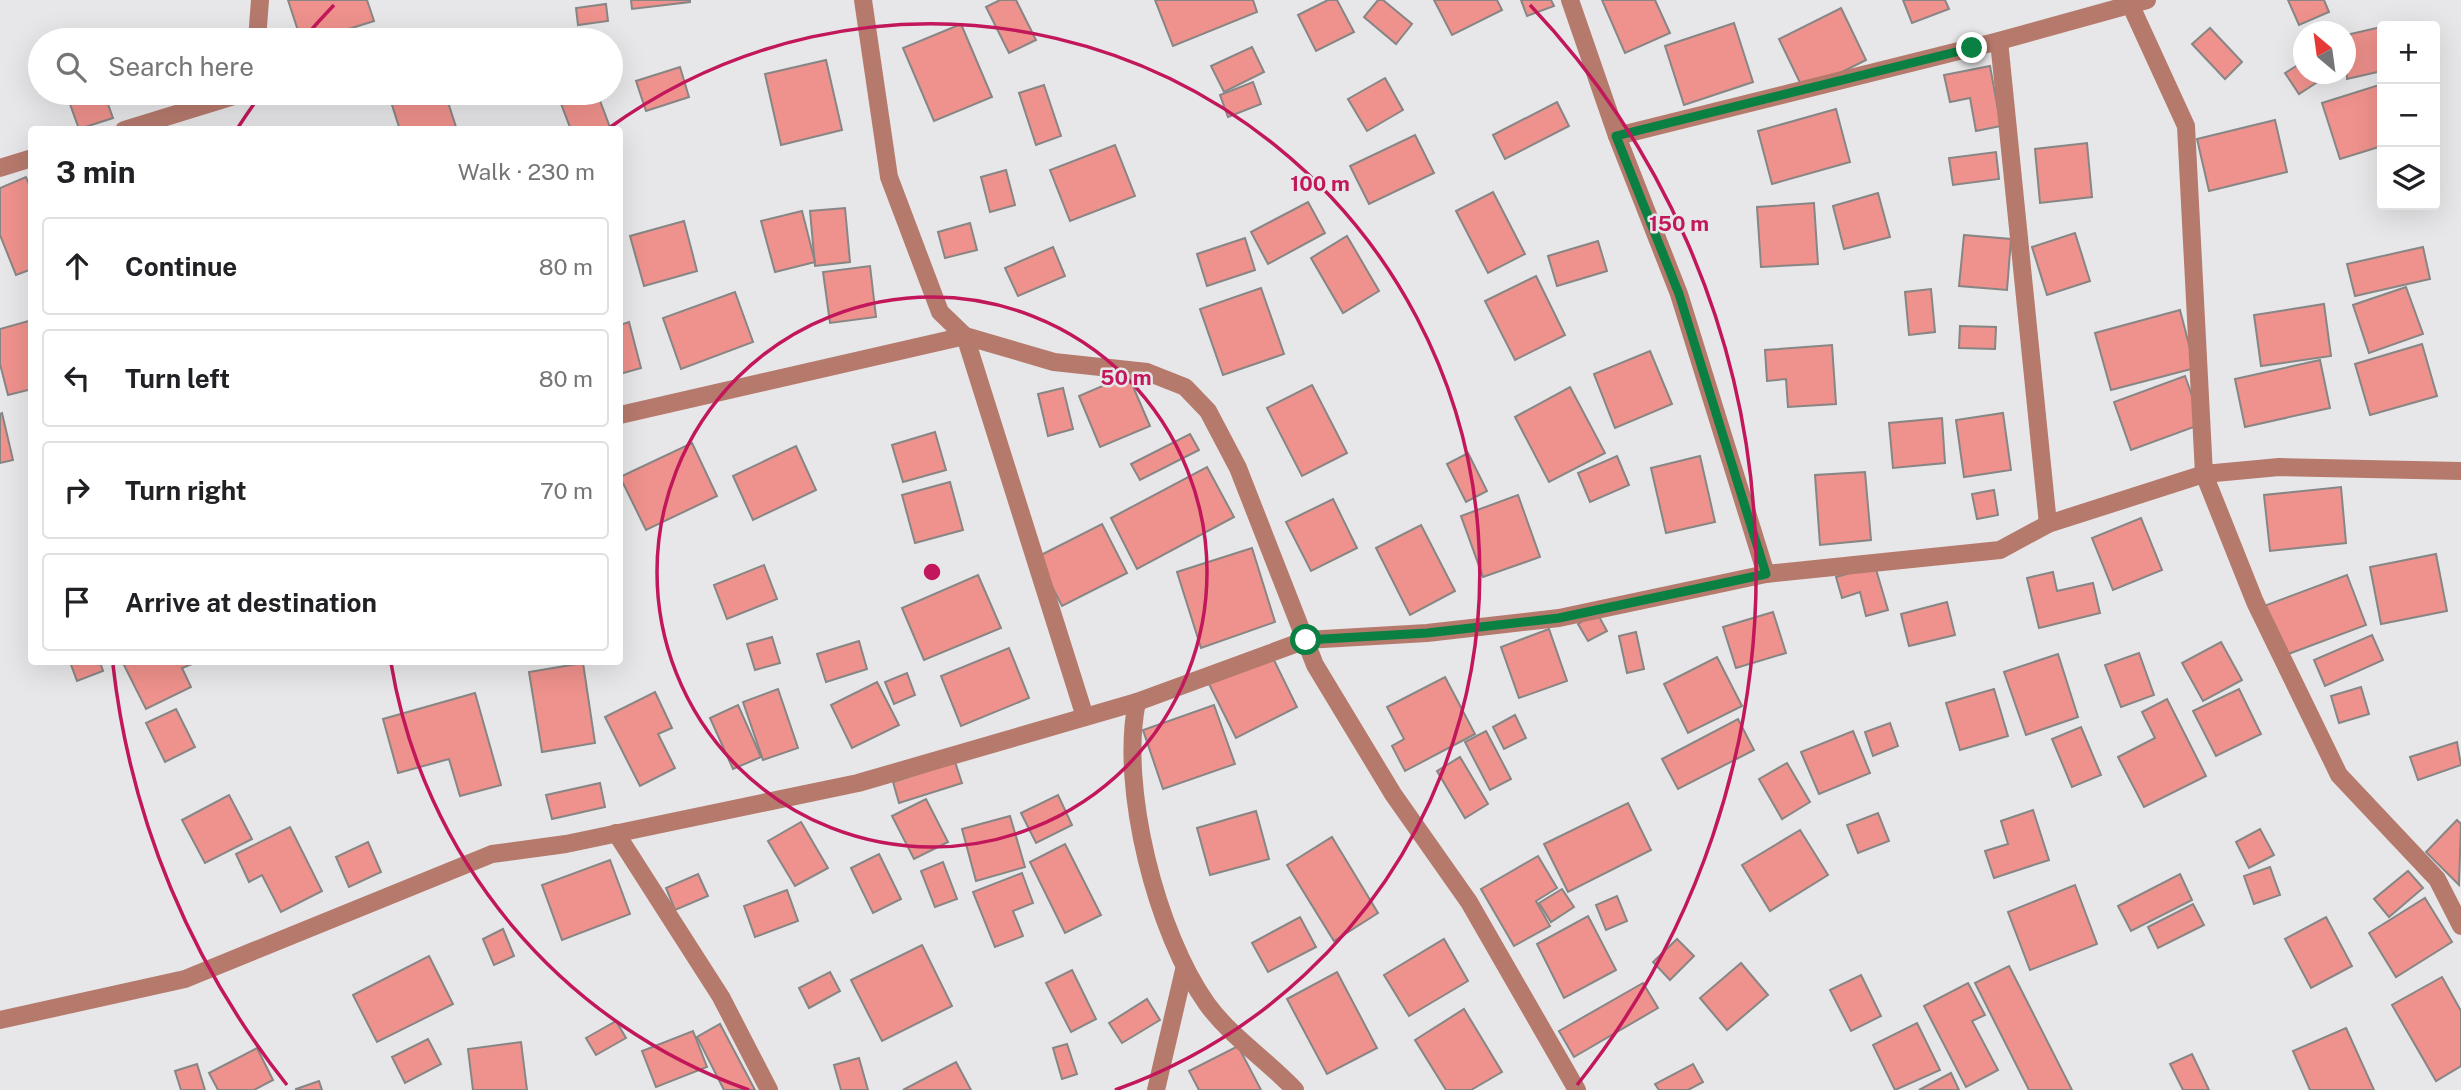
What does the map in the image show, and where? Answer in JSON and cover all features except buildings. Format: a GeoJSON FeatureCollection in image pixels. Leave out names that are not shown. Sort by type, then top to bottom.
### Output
{"type":"FeatureCollection","features":[{"type":"Feature","properties":{"kind":"street"},"geometry":{"type":"LineString","coordinates":[[258,28],[260,0]]}},
{"type":"Feature","properties":{"kind":"street"},"geometry":{"type":"LineString","coordinates":[[863,0],[890,177],[940,312],[965,336],[1055,362],[1147,372],[1185,387],[1208,411],[1238,468],[1327,688],[1393,794],[1469,902],[1577,1090]]}},
{"type":"Feature","properties":{"kind":"street"},"geometry":{"type":"LineString","coordinates":[[1570,0],[1616,136],[1679,294],[1766,574]]}},
{"type":"Feature","properties":{"kind":"street"},"geometry":{"type":"LineString","coordinates":[[1616,136],[1999,41],[2139,3],[2186,127],[2204,474],[2255,603],[2339,775],[2437,879],[2461,926]]}},
{"type":"Feature","properties":{"kind":"street"},"geometry":{"type":"LineString","coordinates":[[1999,41],[2048,524]]}},
{"type":"Feature","properties":{"kind":"street"},"geometry":{"type":"LineString","coordinates":[[137,126],[205,105]]}},
{"type":"Feature","properties":{"kind":"street"},"geometry":{"type":"LineString","coordinates":[[0,168],[28,159]]}},
{"type":"Feature","properties":{"kind":"street"},"geometry":{"type":"LineString","coordinates":[[623,414],[965,336]]}},
{"type":"Feature","properties":{"kind":"street"},"geometry":{"type":"LineString","coordinates":[[965,336],[1085,717]]}},
{"type":"Feature","properties":{"kind":"street"},"geometry":{"type":"LineString","coordinates":[[0,1020],[185,979],[492,854],[616,833],[858,783],[1137,702],[1306,640],[1427,633],[1559,618],[1766,574],[2000,550],[2048,524],[2204,474],[2279,467],[2461,471]]}},
{"type":"Feature","properties":{"kind":"street"},"geometry":{"type":"LineString","coordinates":[[1137,702],[1132,723],[1134,793],[1157,897],[1184,970],[1209,1007],[1295,1090]]}},
{"type":"Feature","properties":{"kind":"street"},"geometry":{"type":"LineString","coordinates":[[616,833],[721,997],[769,1090]]}},
{"type":"Feature","properties":{"kind":"street"},"geometry":{"type":"LineString","coordinates":[[1156,1090],[1184,970]]}},
{"type":"Feature","properties":{"kind":"route"},"geometry":{"type":"LineString","coordinates":[[1306,640],[1427,633],[1559,618],[1766,574],[1679,294],[1616,136],[1972,48]]}}]}
